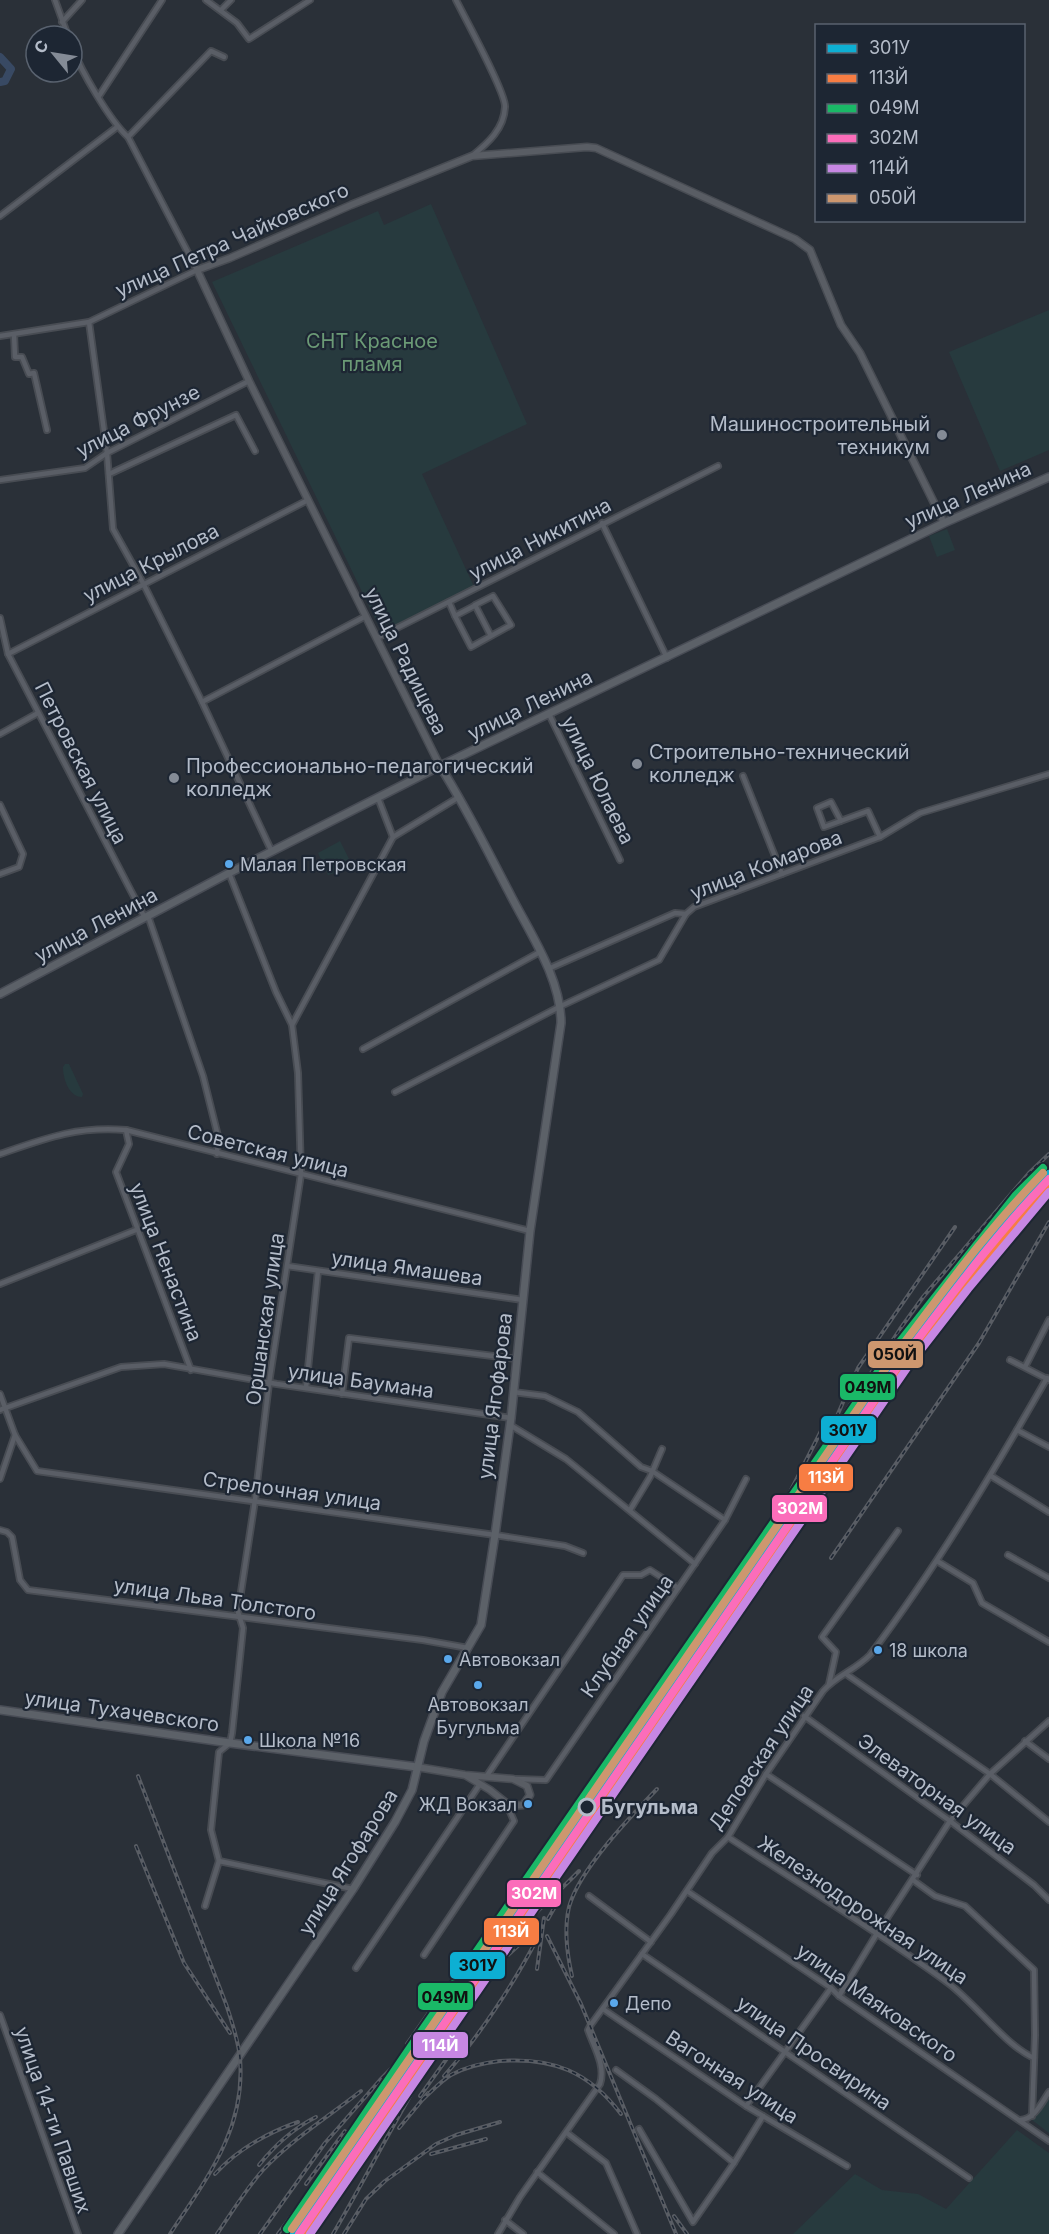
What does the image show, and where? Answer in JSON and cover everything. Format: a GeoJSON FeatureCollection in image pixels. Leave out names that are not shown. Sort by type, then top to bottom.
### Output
{"type":"FeatureCollection","features":[{"type":"Feature","properties":{"kind":"main road","name":"улица Ленина"},"geometry":{"type":"LineString","coordinates":[[0,994],[229,873],[440,766],[944,523],[1049,477]]}},
{"type":"Feature","properties":{"kind":"main road","name":"улица Радищева"},"geometry":{"type":"LineString","coordinates":[[440,766],[459,797],[540,952],[561,1006],[561,1023],[537,1178]]}},
{"type":"Feature","properties":{"kind":"main road","name":"улица Ягофарова"},"geometry":{"type":"LineString","coordinates":[[118,2234],[353,1889],[404,1806],[412,1790],[432,1715],[442,1692],[481,1625],[510,1422],[537,1178]]}},
{"type":"Feature","properties":{"kind":"main road","name":"улица Тухачевского"},"geometry":{"type":"LineString","coordinates":[[0,1710],[417,1767]]}},
{"type":"Feature","properties":{"kind":"street"},"geometry":{"type":"LineString","coordinates":[[55,0],[62,22]]}},
{"type":"Feature","properties":{"kind":"street"},"geometry":{"type":"LineString","coordinates":[[62,22],[82,0]]}},
{"type":"Feature","properties":{"kind":"street"},"geometry":{"type":"LineString","coordinates":[[99,96],[162,0]]}},
{"type":"Feature","properties":{"kind":"street"},"geometry":{"type":"LineString","coordinates":[[206,0],[237,23],[249,39],[310,0]]}},
{"type":"Feature","properties":{"kind":"street"},"geometry":{"type":"LineString","coordinates":[[221,10],[231,0]]}},
{"type":"Feature","properties":{"kind":"street","name":"улица Петра Чайковского"},"geometry":{"type":"LineString","coordinates":[[456,0],[506,105],[501,123],[493,138],[472,156]]}},
{"type":"Feature","properties":{"kind":"street"},"geometry":{"type":"LineString","coordinates":[[128,137],[211,51],[224,57]]}},
{"type":"Feature","properties":{"kind":"street"},"geometry":{"type":"LineString","coordinates":[[84,72],[117,127],[128,137],[196,270]]}},
{"type":"Feature","properties":{"kind":"street"},"geometry":{"type":"LineString","coordinates":[[0,216],[117,127]]}},
{"type":"Feature","properties":{"kind":"street","name":"улица Петра Чайковского"},"geometry":{"type":"LineString","coordinates":[[0,336],[89,322],[196,270],[230,258],[351,205],[472,156],[596,147],[795,239],[810,250],[841,324],[860,353],[944,523]]}},
{"type":"Feature","properties":{"kind":"street","name":"улица Радищева"},"geometry":{"type":"LineString","coordinates":[[196,270],[440,766]]}},
{"type":"Feature","properties":{"kind":"street"},"geometry":{"type":"LineString","coordinates":[[89,322],[108,453],[113,529],[202,702],[272,852]]}},
{"type":"Feature","properties":{"kind":"street"},"geometry":{"type":"LineString","coordinates":[[14,334],[15,357],[22,357],[29,374],[34,373],[47,430]]}},
{"type":"Feature","properties":{"kind":"street","name":"улица Фрунзе"},"geometry":{"type":"LineString","coordinates":[[0,480],[85,468],[108,453],[249,381]]}},
{"type":"Feature","properties":{"kind":"street"},"geometry":{"type":"LineString","coordinates":[[109,474],[236,415],[255,451]]}},
{"type":"Feature","properties":{"kind":"street","name":"улица Никитина"},"geometry":{"type":"LineString","coordinates":[[377,639],[718,466]]}},
{"type":"Feature","properties":{"kind":"street","name":"улица Крылова"},"geometry":{"type":"LineString","coordinates":[[8,654],[308,500]]}},
{"type":"Feature","properties":{"kind":"street"},"geometry":{"type":"LineString","coordinates":[[602,523],[667,658]]}},
{"type":"Feature","properties":{"kind":"street"},"geometry":{"type":"LineString","coordinates":[[448,602],[471,647],[511,625],[486,583]]}},
{"type":"Feature","properties":{"kind":"street"},"geometry":{"type":"LineString","coordinates":[[455,616],[493,596]]}},
{"type":"Feature","properties":{"kind":"street"},"geometry":{"type":"LineString","coordinates":[[475,605],[491,636]]}},
{"type":"Feature","properties":{"kind":"street"},"geometry":{"type":"LineString","coordinates":[[202,702],[366,616]]}},
{"type":"Feature","properties":{"kind":"street","name":"Петровская улица"},"geometry":{"type":"LineString","coordinates":[[0,618],[8,654],[146,917],[203,1077],[218,1136],[217,1154]]}},
{"type":"Feature","properties":{"kind":"street"},"geometry":{"type":"LineString","coordinates":[[0,734],[38,713]]}},
{"type":"Feature","properties":{"kind":"street","name":"улица Юлаева"},"geometry":{"type":"LineString","coordinates":[[549,714],[620,860]]}},
{"type":"Feature","properties":{"kind":"street","name":"улица Комарова"},"geometry":{"type":"LineString","coordinates":[[395,1092],[561,1006],[659,960],[686,914],[694,907],[880,837],[920,813],[1049,774]]}},
{"type":"Feature","properties":{"kind":"street"},"geometry":{"type":"LineString","coordinates":[[742,776],[782,874]]}},
{"type":"Feature","properties":{"kind":"street"},"geometry":{"type":"LineString","coordinates":[[292,1025],[393,837],[459,797]]}},
{"type":"Feature","properties":{"kind":"street"},"geometry":{"type":"LineString","coordinates":[[378,798],[393,837]]}},
{"type":"Feature","properties":{"kind":"street"},"geometry":{"type":"LineString","coordinates":[[841,821],[831,802],[817,808],[824,827],[841,821],[868,811],[880,837]]}},
{"type":"Feature","properties":{"kind":"street"},"geometry":{"type":"LineString","coordinates":[[0,805],[23,854],[19,867],[0,874]]}},
{"type":"Feature","properties":{"kind":"street","name":"Оршанская улица"},"geometry":{"type":"LineString","coordinates":[[219,1861],[212,1830],[219,1750],[230,1743],[243,1628],[239,1605],[269,1383],[301,1174],[298,1073],[292,1025],[276,992],[229,873]]}},
{"type":"Feature","properties":{"kind":"street"},"geometry":{"type":"LineString","coordinates":[[548,969],[675,913],[686,914]]}},
{"type":"Feature","properties":{"kind":"street"},"geometry":{"type":"LineString","coordinates":[[363,1049],[540,952]]}},
{"type":"Feature","properties":{"kind":"street","name":"Советская улица"},"geometry":{"type":"LineString","coordinates":[[0,1154],[71,1131],[99,1128],[126,1130],[530,1231]]}},
{"type":"Feature","properties":{"kind":"street","name":"улица Ненастина"},"geometry":{"type":"LineString","coordinates":[[126,1130],[129,1144],[116,1172],[136,1230],[191,1370]]}},
{"type":"Feature","properties":{"kind":"street"},"geometry":{"type":"LineString","coordinates":[[0,1284],[136,1230]]}},
{"type":"Feature","properties":{"kind":"street","name":"улица Ямашева"},"geometry":{"type":"LineString","coordinates":[[287,1266],[523,1300]]}},
{"type":"Feature","properties":{"kind":"street"},"geometry":{"type":"LineString","coordinates":[[306,1388],[318,1271]]}},
{"type":"Feature","properties":{"kind":"street"},"geometry":{"type":"LineString","coordinates":[[1025,1367],[1049,1320]]}},
{"type":"Feature","properties":{"kind":"street"},"geometry":{"type":"LineString","coordinates":[[342,1394],[349,1338],[517,1359]]}},
{"type":"Feature","properties":{"kind":"street"},"geometry":{"type":"LineString","coordinates":[[1010,1360],[1048,1379]]}},
{"type":"Feature","properties":{"kind":"street","name":"улица Баумана"},"geometry":{"type":"LineString","coordinates":[[3,1409],[121,1367],[164,1364],[510,1422]]}},
{"type":"Feature","properties":{"kind":"street","name":"Деповская улица"},"geometry":{"type":"LineString","coordinates":[[567,2133],[601,2080],[601,2066],[588,2030],[712,1853],[728,1837],[804,1716],[829,1684],[858,1666],[870,1655],[937,1561],[991,1476],[1048,1379]]}},
{"type":"Feature","properties":{"kind":"street"},"geometry":{"type":"LineString","coordinates":[[513,1392],[545,1396],[578,1412],[641,1467],[652,1471],[725,1520]]}},
{"type":"Feature","properties":{"kind":"street"},"geometry":{"type":"LineString","coordinates":[[0,1394],[3,1409],[15,1435],[0,1479]]}},
{"type":"Feature","properties":{"kind":"street"},"geometry":{"type":"LineString","coordinates":[[510,1422],[566,1459],[695,1564]]}},
{"type":"Feature","properties":{"kind":"street"},"geometry":{"type":"LineString","coordinates":[[1017,1430],[1049,1447]]}},
{"type":"Feature","properties":{"kind":"street","name":"Стрелочная улица"},"geometry":{"type":"LineString","coordinates":[[15,1435],[37,1471],[495,1535],[565,1546],[584,1553]]}},
{"type":"Feature","properties":{"kind":"street"},"geometry":{"type":"LineString","coordinates":[[630,1510],[662,1449]]}},
{"type":"Feature","properties":{"kind":"street"},"geometry":{"type":"LineString","coordinates":[[991,1476],[1049,1512]]}},
{"type":"Feature","properties":{"kind":"street","name":"Клубная улица"},"geometry":{"type":"LineString","coordinates":[[513,1779],[546,1780],[725,1520],[746,1479]]}},
{"type":"Feature","properties":{"kind":"street","name":"улица Льва Толстого"},"geometry":{"type":"LineString","coordinates":[[0,1530],[12,1537],[20,1580],[28,1590],[399,1637],[468,1648]]}},
{"type":"Feature","properties":{"kind":"street"},"geometry":{"type":"LineString","coordinates":[[829,1684],[836,1652],[822,1637],[898,1531]]}},
{"type":"Feature","properties":{"kind":"street"},"geometry":{"type":"LineString","coordinates":[[1008,1554],[1049,1578]]}},
{"type":"Feature","properties":{"kind":"street"},"geometry":{"type":"LineString","coordinates":[[937,1561],[973,1583],[982,1603],[1049,1642]]}},
{"type":"Feature","properties":{"kind":"street"},"geometry":{"type":"LineString","coordinates":[[486,1777],[623,1575],[641,1575],[650,1570],[678,1588]]}},
{"type":"Feature","properties":{"kind":"street"},"geometry":{"type":"LineString","coordinates":[[846,1674],[990,1774],[1049,1822]]}},
{"type":"Feature","properties":{"kind":"street","name":"Элеваторная улица"},"geometry":{"type":"LineString","coordinates":[[804,1716],[950,1821],[1034,1885],[1049,1900]]}},
{"type":"Feature","properties":{"kind":"street"},"geometry":{"type":"LineString","coordinates":[[839,1996],[950,1821],[990,1774],[1049,1721]]}},
{"type":"Feature","properties":{"kind":"street"},"geometry":{"type":"LineString","coordinates":[[1025,1741],[1049,1759]]}},
{"type":"Feature","properties":{"kind":"street"},"geometry":{"type":"LineString","coordinates":[[417,1767],[465,1776],[513,1779],[527,1786],[530,1795],[521,1806],[513,1807],[507,1805],[490,1790],[465,1776]]}},
{"type":"Feature","properties":{"kind":"street"},"geometry":{"type":"LineString","coordinates":[[766,1774],[917,1875]]}},
{"type":"Feature","properties":{"kind":"street"},"geometry":{"type":"LineString","coordinates":[[356,1968],[480,1784]]}},
{"type":"Feature","properties":{"kind":"street"},"geometry":{"type":"LineString","coordinates":[[424,1955],[514,1821],[507,1805]]}},
{"type":"Feature","properties":{"kind":"street","name":"Железнодорожная улица"},"geometry":{"type":"LineString","coordinates":[[728,1837],[950,1984],[1022,2052],[1034,2058]]}},
{"type":"Feature","properties":{"kind":"street"},"geometry":{"type":"LineString","coordinates":[[205,1906],[219,1861],[353,1889]]}},
{"type":"Feature","properties":{"kind":"street"},"geometry":{"type":"LineString","coordinates":[[913,1880],[935,1896],[964,1906],[1034,1970],[1032,2116]]}},
{"type":"Feature","properties":{"kind":"street","name":"улица Маяковского"},"geometry":{"type":"LineString","coordinates":[[687,1891],[1049,2140]]}},
{"type":"Feature","properties":{"kind":"street"},"geometry":{"type":"LineString","coordinates":[[589,1896],[651,1942]]}},
{"type":"Feature","properties":{"kind":"street","name":"улица Просвирина"},"geometry":{"type":"LineString","coordinates":[[642,1954],[969,2178]]}},
{"type":"Feature","properties":{"kind":"street"},"geometry":{"type":"LineString","coordinates":[[746,2106],[831,1988]]}},
{"type":"Feature","properties":{"kind":"street","name":"Вагонная улица"},"geometry":{"type":"LineString","coordinates":[[603,2009],[746,2106],[847,2166]]}},
{"type":"Feature","properties":{"kind":"street","name":"улица 14-ти Павших"},"geometry":{"type":"LineString","coordinates":[[0,2015],[78,2234]]}},
{"type":"Feature","properties":{"kind":"street"},"geometry":{"type":"LineString","coordinates":[[0,2034],[6,2031]]}},
{"type":"Feature","properties":{"kind":"street"},"geometry":{"type":"LineString","coordinates":[[616,2070],[656,2099],[734,2163]]}},
{"type":"Feature","properties":{"kind":"street"},"geometry":{"type":"LineString","coordinates":[[1018,2119],[1025,2120],[1032,2116],[1049,2092]]}},
{"type":"Feature","properties":{"kind":"street"},"geometry":{"type":"LineString","coordinates":[[639,2129],[693,2222],[763,2116]]}},
{"type":"Feature","properties":{"kind":"street"},"geometry":{"type":"LineString","coordinates":[[498,2234],[537,2172],[567,2133],[606,2163],[637,2234]]}},
{"type":"Feature","properties":{"kind":"street"},"geometry":{"type":"LineString","coordinates":[[537,2172],[614,2234]]}},
{"type":"Feature","properties":{"kind":"street"},"geometry":{"type":"LineString","coordinates":[[505,2220],[523,2234]]}},
{"type":"Feature","properties":{"kind":"green space","name":"СНТ Красное пламя"},"geometry":{"type":"Polygon","coordinates":[[[431,204],[527,424],[422,474],[476,591],[384,637],[212,282],[378,211],[384,225],[431,204]]]}},
{"type":"Feature","properties":{"kind":"green space"},"geometry":{"type":"Polygon","coordinates":[[[1049,310],[1049,450],[1000,471],[949,352],[1049,310]]]}},
{"type":"Feature","properties":{"kind":"green space"},"geometry":{"type":"Polygon","coordinates":[[[947,529],[955,550],[937,557],[929,536],[947,529]]]}},
{"type":"Feature","properties":{"kind":"green space"},"geometry":{"type":"Polygon","coordinates":[[[340,841],[349,859],[339,865],[341,871],[328,875],[318,853],[340,841]]]}},
{"type":"Feature","properties":{"kind":"green space"},"geometry":{"type":"Polygon","coordinates":[[[65,1064],[69,1064],[83,1094],[82,1097],[70,1091],[63,1072],[65,1064]]]}},
{"type":"Feature","properties":{"kind":"green space"},"geometry":{"type":"Polygon","coordinates":[[[1049,2096],[1049,2133],[1032,2120],[1049,2096]]]}},
{"type":"Feature","properties":{"kind":"green space"},"geometry":{"type":"Polygon","coordinates":[[[1017,2130],[1049,2153],[1049,2234],[793,2234],[855,2174],[882,2190],[918,2194],[946,2209],[1017,2130]]]}},
{"type":"Feature","properties":{"kind":"waterway","name":"Бугульма"},"geometry":{"type":"LineString","coordinates":[[0,57],[11,69],[5,81],[0,82]]}},
{"type":"Feature","properties":{"kind":"railway"},"geometry":{"type":"LineString","coordinates":[[842,1417],[923,1297],[1029,1173],[1049,1154]]}},
{"type":"Feature","properties":{"kind":"railway"},"geometry":{"type":"LineString","coordinates":[[831,1558],[979,1343],[1049,1222]]}},
{"type":"Feature","properties":{"kind":"railway"},"geometry":{"type":"LineString","coordinates":[[619,1757],[640,1723],[809,1480],[858,1368],[955,1227]]}},
{"type":"Feature","properties":{"kind":"railway"},"geometry":{"type":"LineString","coordinates":[[785,1502],[823,1427]]}},
{"type":"Feature","properties":{"kind":"railway"},"geometry":{"type":"LineString","coordinates":[[602,1786],[623,1749]]}},
{"type":"Feature","properties":{"kind":"railway"},"geometry":{"type":"LineString","coordinates":[[138,1776],[226,2004],[240,2058],[237,2108],[230,2130],[210,2172],[170,2234]]}},
{"type":"Feature","properties":{"kind":"railway"},"geometry":{"type":"LineString","coordinates":[[572,1976],[566,1932],[569,1907],[575,1892],[594,1861],[657,1789]]}},
{"type":"Feature","properties":{"kind":"railway"},"geometry":{"type":"LineString","coordinates":[[136,1846],[184,1963],[230,2033]]}},
{"type":"Feature","properties":{"kind":"railway"},"geometry":{"type":"LineString","coordinates":[[333,2234],[416,2085],[484,1976],[517,1932],[579,1871]]}},
{"type":"Feature","properties":{"kind":"railway"},"geometry":{"type":"LineString","coordinates":[[548,1919],[561,1896]]}},
{"type":"Feature","properties":{"kind":"railway"},"geometry":{"type":"LineString","coordinates":[[434,2017],[511,1910]]}},
{"type":"Feature","properties":{"kind":"railway"},"geometry":{"type":"LineString","coordinates":[[537,1969],[544,1918]]}},
{"type":"Feature","properties":{"kind":"railway"},"geometry":{"type":"LineString","coordinates":[[508,1955],[533,1932]]}},
{"type":"Feature","properties":{"kind":"railway"},"geometry":{"type":"LineString","coordinates":[[547,1936],[581,2004],[676,2234]]}},
{"type":"Feature","properties":{"kind":"railway"},"geometry":{"type":"LineString","coordinates":[[444,2076],[470,2045],[495,2009],[538,1937]]}},
{"type":"Feature","properties":{"kind":"railway"},"geometry":{"type":"LineString","coordinates":[[407,2044],[435,2004]]}},
{"type":"Feature","properties":{"kind":"railway"},"geometry":{"type":"LineString","coordinates":[[260,2234],[325,2143],[380,2080],[444,2015]]}},
{"type":"Feature","properties":{"kind":"railway"},"geometry":{"type":"LineString","coordinates":[[420,2096],[458,2043]]}},
{"type":"Feature","properties":{"kind":"railway"},"geometry":{"type":"LineString","coordinates":[[423,2099],[447,2077],[469,2067],[519,2060],[553,2065],[568,2070],[596,2087],[621,2114]]}},
{"type":"Feature","properties":{"kind":"railway"},"geometry":{"type":"LineString","coordinates":[[315,2234],[375,2129],[413,2075]]}},
{"type":"Feature","properties":{"kind":"railway"},"geometry":{"type":"LineString","coordinates":[[217,2234],[251,2185],[274,2159],[361,2091]]}},
{"type":"Feature","properties":{"kind":"railway"},"geometry":{"type":"LineString","coordinates":[[399,2128],[428,2093]]}},
{"type":"Feature","properties":{"kind":"railway"},"geometry":{"type":"LineString","coordinates":[[346,2141],[372,2097]]}},
{"type":"Feature","properties":{"kind":"railway"},"geometry":{"type":"LineString","coordinates":[[259,2165],[285,2138],[316,2117]]}},
{"type":"Feature","properties":{"kind":"railway"},"geometry":{"type":"LineString","coordinates":[[215,2174],[253,2143],[298,2122]]}},
{"type":"Feature","properties":{"kind":"railway"},"geometry":{"type":"LineString","coordinates":[[344,2234],[366,2199],[385,2181],[436,2144],[456,2135],[500,2122]]}},
{"type":"Feature","properties":{"kind":"railway"},"geometry":{"type":"LineString","coordinates":[[306,2184],[345,2131]]}},
{"type":"Feature","properties":{"kind":"railway"},"geometry":{"type":"LineString","coordinates":[[431,2154],[486,2139]]}},
{"type":"Feature","properties":{"kind":"railway"},"geometry":{"type":"LineString","coordinates":[[278,2234],[318,2180]]}},
{"type":"Feature","properties":{"kind":"railway"},"geometry":{"type":"LineString","coordinates":[[674,2216],[687,2234]]}},
{"type":"Feature","properties":{"kind":"transit line","name":"049М"},"geometry":{"type":"LineString","coordinates":[[287,2229],[891,1353],[1016,1195],[1043,1168]]}},
{"type":"Feature","properties":{"kind":"transit line","name":"050Й"},"geometry":{"type":"LineString","coordinates":[[292,2229],[895,1355],[984,1239],[1043,1173]]}},
{"type":"Feature","properties":{"kind":"transit line","name":"301У"},"geometry":{"type":"LineString","coordinates":[[294,2234],[898,1358],[1023,1201],[1049,1174]]}},
{"type":"Feature","properties":{"kind":"transit line","name":"302М"},"geometry":{"type":"LineString","coordinates":[[299,2234],[902,1360],[991,1245],[1049,1179]]}},
{"type":"Feature","properties":{"kind":"transit line","name":"113Й"},"geometry":{"type":"LineString","coordinates":[[305,2234],[430,2049],[905,1363],[1030,1207],[1049,1187]]}},
{"type":"Feature","properties":{"kind":"transit line","name":"114Й"},"geometry":{"type":"LineString","coordinates":[[310,2234],[909,1365],[968,1289],[1049,1192]]}},
{"type":"Feature","properties":{"kind":"place","name":"Машиностроительный техникум"},"geometry":{"type":"Point","coordinates":[942,435]}},
{"type":"Feature","properties":{"kind":"place","name":"Строительно-технический колледж"},"geometry":{"type":"Point","coordinates":[637,764]}},
{"type":"Feature","properties":{"kind":"place","name":"Профессионально-педагогический колледж"},"geometry":{"type":"Point","coordinates":[174,778]}},
{"type":"Feature","properties":{"kind":"place","name":"Малая Петровская"},"geometry":{"type":"Point","coordinates":[229,864]}},
{"type":"Feature","properties":{"kind":"place","name":"18 школа"},"geometry":{"type":"Point","coordinates":[878,1650]}},
{"type":"Feature","properties":{"kind":"place","name":"Автовокзал"},"geometry":{"type":"Point","coordinates":[448,1659]}},
{"type":"Feature","properties":{"kind":"place","name":"Автовокзал Бугульма"},"geometry":{"type":"Point","coordinates":[478,1685]}},
{"type":"Feature","properties":{"kind":"place","name":"Школа №16"},"geometry":{"type":"Point","coordinates":[248,1740]}},
{"type":"Feature","properties":{"kind":"place","name":"ЖД Вокзал"},"geometry":{"type":"Point","coordinates":[528,1804]}},
{"type":"Feature","properties":{"kind":"place","name":"Бугульма"},"geometry":{"type":"Point","coordinates":[587,1807]}},
{"type":"Feature","properties":{"kind":"place","name":"Депо"},"geometry":{"type":"Point","coordinates":[614,2003]}}]}
